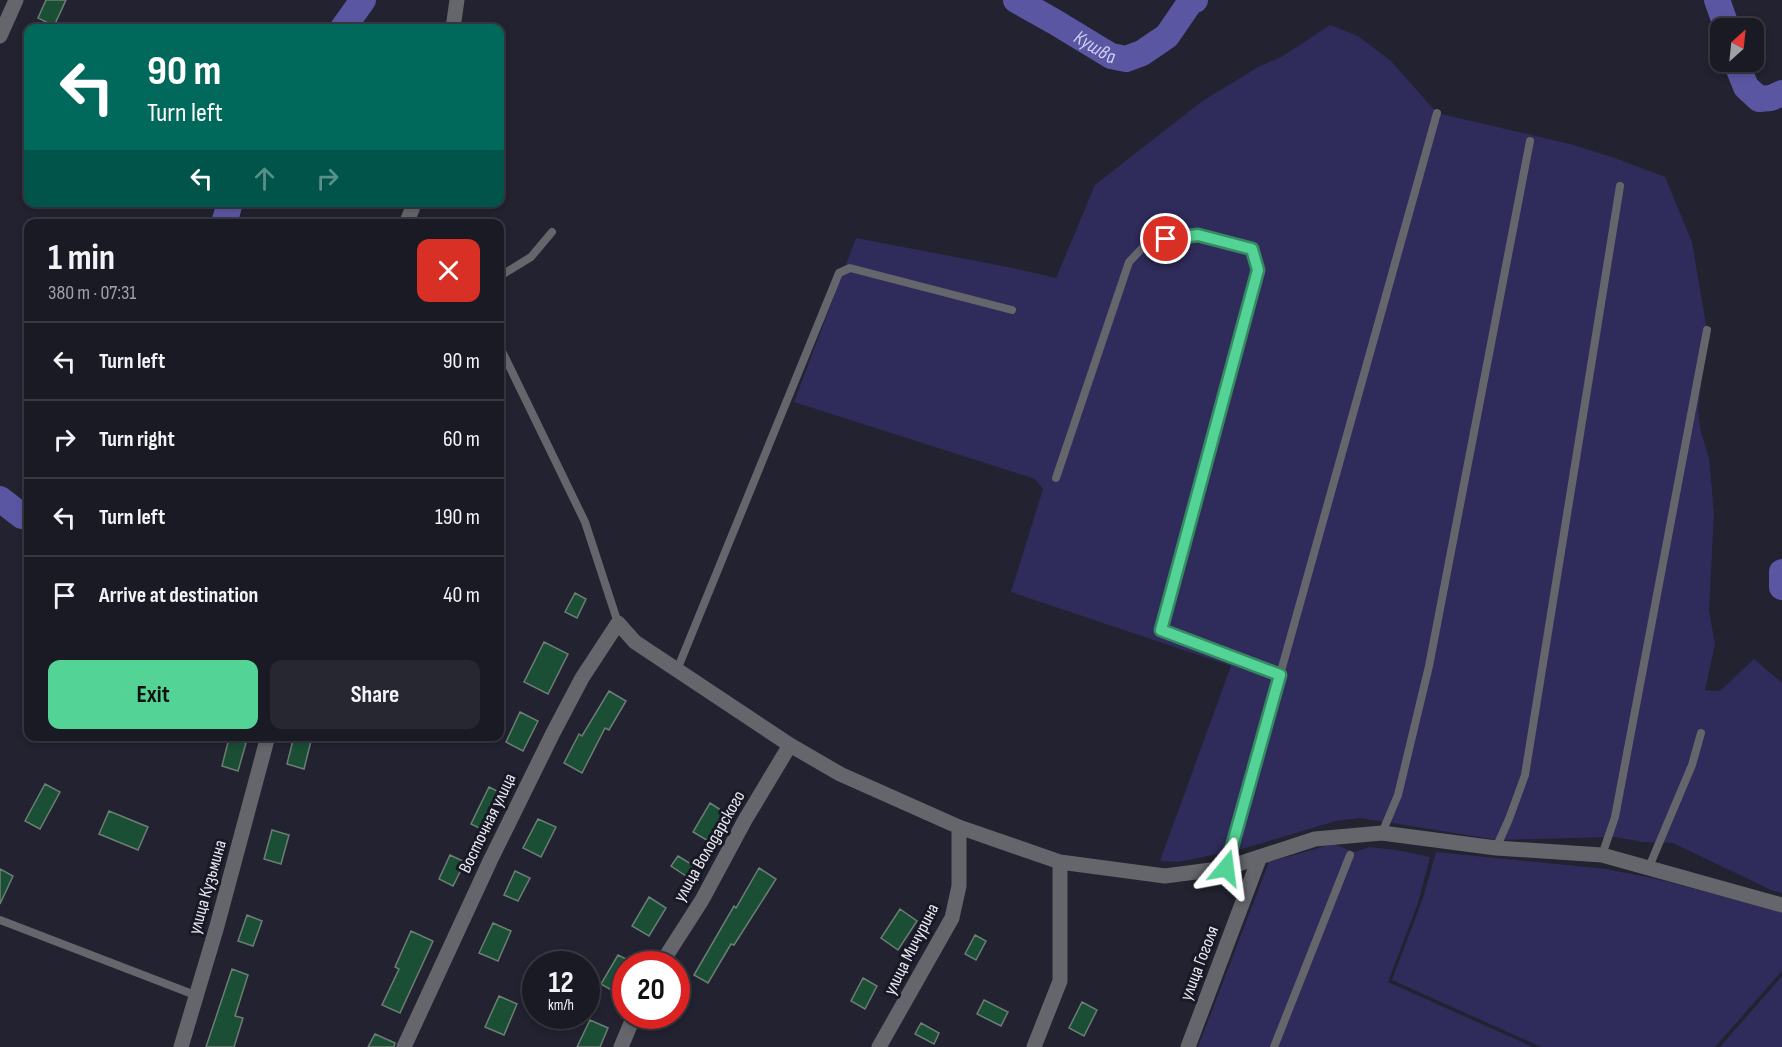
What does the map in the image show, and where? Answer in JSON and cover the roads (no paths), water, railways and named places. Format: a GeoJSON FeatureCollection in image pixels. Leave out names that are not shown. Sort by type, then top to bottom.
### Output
{"type":"FeatureCollection","features":[{"type":"Feature","properties":{"kind":"street"},"geometry":{"type":"LineString","coordinates":[[0,36],[16,0]]}},
{"type":"Feature","properties":{"kind":"street"},"geometry":{"type":"LineString","coordinates":[[454,24],[457,0]]}},
{"type":"Feature","properties":{"kind":"street"},"geometry":{"type":"LineString","coordinates":[[618,623],[635,642],[790,746],[840,774],[959,827],[1060,862],[1165,876],[1226,868],[1315,839],[1382,833],[1496,848],[1602,855],[1782,904]]}},
{"type":"Feature","properties":{"kind":"street","name":"Восточная улица"},"geometry":{"type":"LineString","coordinates":[[404,1047],[553,733],[582,678],[618,623]]}},
{"type":"Feature","properties":{"kind":"street","name":"улица Кузьмина"},"geometry":{"type":"LineString","coordinates":[[181,1047],[217,926],[267,741]]}},
{"type":"Feature","properties":{"kind":"street","name":"улица Володарского"},"geometry":{"type":"LineString","coordinates":[[669,951],[702,900],[745,820],[790,746]]}},
{"type":"Feature","properties":{"kind":"street","name":"улица Мичурина"},"geometry":{"type":"LineString","coordinates":[[879,1047],[952,918],[959,886],[959,827]]}},
{"type":"Feature","properties":{"kind":"street","name":"улица Гоголя"},"geometry":{"type":"LineString","coordinates":[[1188,1047],[1259,859]]}},
{"type":"Feature","properties":{"kind":"street"},"geometry":{"type":"LineString","coordinates":[[1034,1047],[1060,981],[1060,862]]}},
{"type":"Feature","properties":{"kind":"street"},"geometry":{"type":"LineString","coordinates":[[621,1047],[629,1029]]}},
{"type":"Feature","properties":{"kind":"lane"},"geometry":{"type":"LineString","coordinates":[[1226,868],[1437,113]]}},
{"type":"Feature","properties":{"kind":"lane"},"geometry":{"type":"LineString","coordinates":[[1382,833],[1398,795],[1429,666],[1530,141]]}},
{"type":"Feature","properties":{"kind":"lane"},"geometry":{"type":"LineString","coordinates":[[1496,848],[1525,775],[1620,186]]}},
{"type":"Feature","properties":{"kind":"lane"},"geometry":{"type":"LineString","coordinates":[[504,274],[531,257],[552,232]]}},
{"type":"Feature","properties":{"kind":"lane"},"geometry":{"type":"LineString","coordinates":[[1056,478],[1129,262],[1149,241],[1198,235],[1252,249],[1258,270],[1161,630],[1280,675]]}},
{"type":"Feature","properties":{"kind":"lane"},"geometry":{"type":"LineString","coordinates":[[677,670],[839,273],[850,268],[1012,310]]}},
{"type":"Feature","properties":{"kind":"lane"},"geometry":{"type":"LineString","coordinates":[[1602,855],[1615,817],[1707,330]]}},
{"type":"Feature","properties":{"kind":"lane"},"geometry":{"type":"LineString","coordinates":[[504,355],[585,522],[618,623]]}},
{"type":"Feature","properties":{"kind":"lane"},"geometry":{"type":"LineString","coordinates":[[1649,867],[1692,765],[1701,733]]}},
{"type":"Feature","properties":{"kind":"lane"},"geometry":{"type":"LineString","coordinates":[[1274,1047],[1350,855]]}},
{"type":"Feature","properties":{"kind":"lane"},"geometry":{"type":"LineString","coordinates":[[0,920],[195,995]]}},
{"type":"Feature","properties":{"kind":"waterway","name":"Кушва"},"geometry":{"type":"LineString","coordinates":[[346,24],[363,0]]}},
{"type":"Feature","properties":{"kind":"waterway","name":"Кушва"},"geometry":{"type":"LineString","coordinates":[[1016,0],[1111,56],[1126,59],[1142,53],[1167,36],[1191,1],[1195,0]]}},
{"type":"Feature","properties":{"kind":"waterway","name":"Кушва"},"geometry":{"type":"LineString","coordinates":[[1717,0],[1723,18]]}},
{"type":"Feature","properties":{"kind":"waterway","name":"Кушва"},"geometry":{"type":"LineString","coordinates":[[1740,72],[1746,87],[1759,99],[1771,98],[1782,93]]}},
{"type":"Feature","properties":{"kind":"waterway","name":"Кушва"},"geometry":{"type":"LineString","coordinates":[[225,219],[229,207]]}},
{"type":"Feature","properties":{"kind":"waterway","name":"Кушва"},"geometry":{"type":"LineString","coordinates":[[0,499],[24,516]]}},
{"type":"Feature","properties":{"kind":"waterway","name":"Кушва"},"geometry":{"type":"LineString","coordinates":[[1782,572],[1782,587]]}}]}
